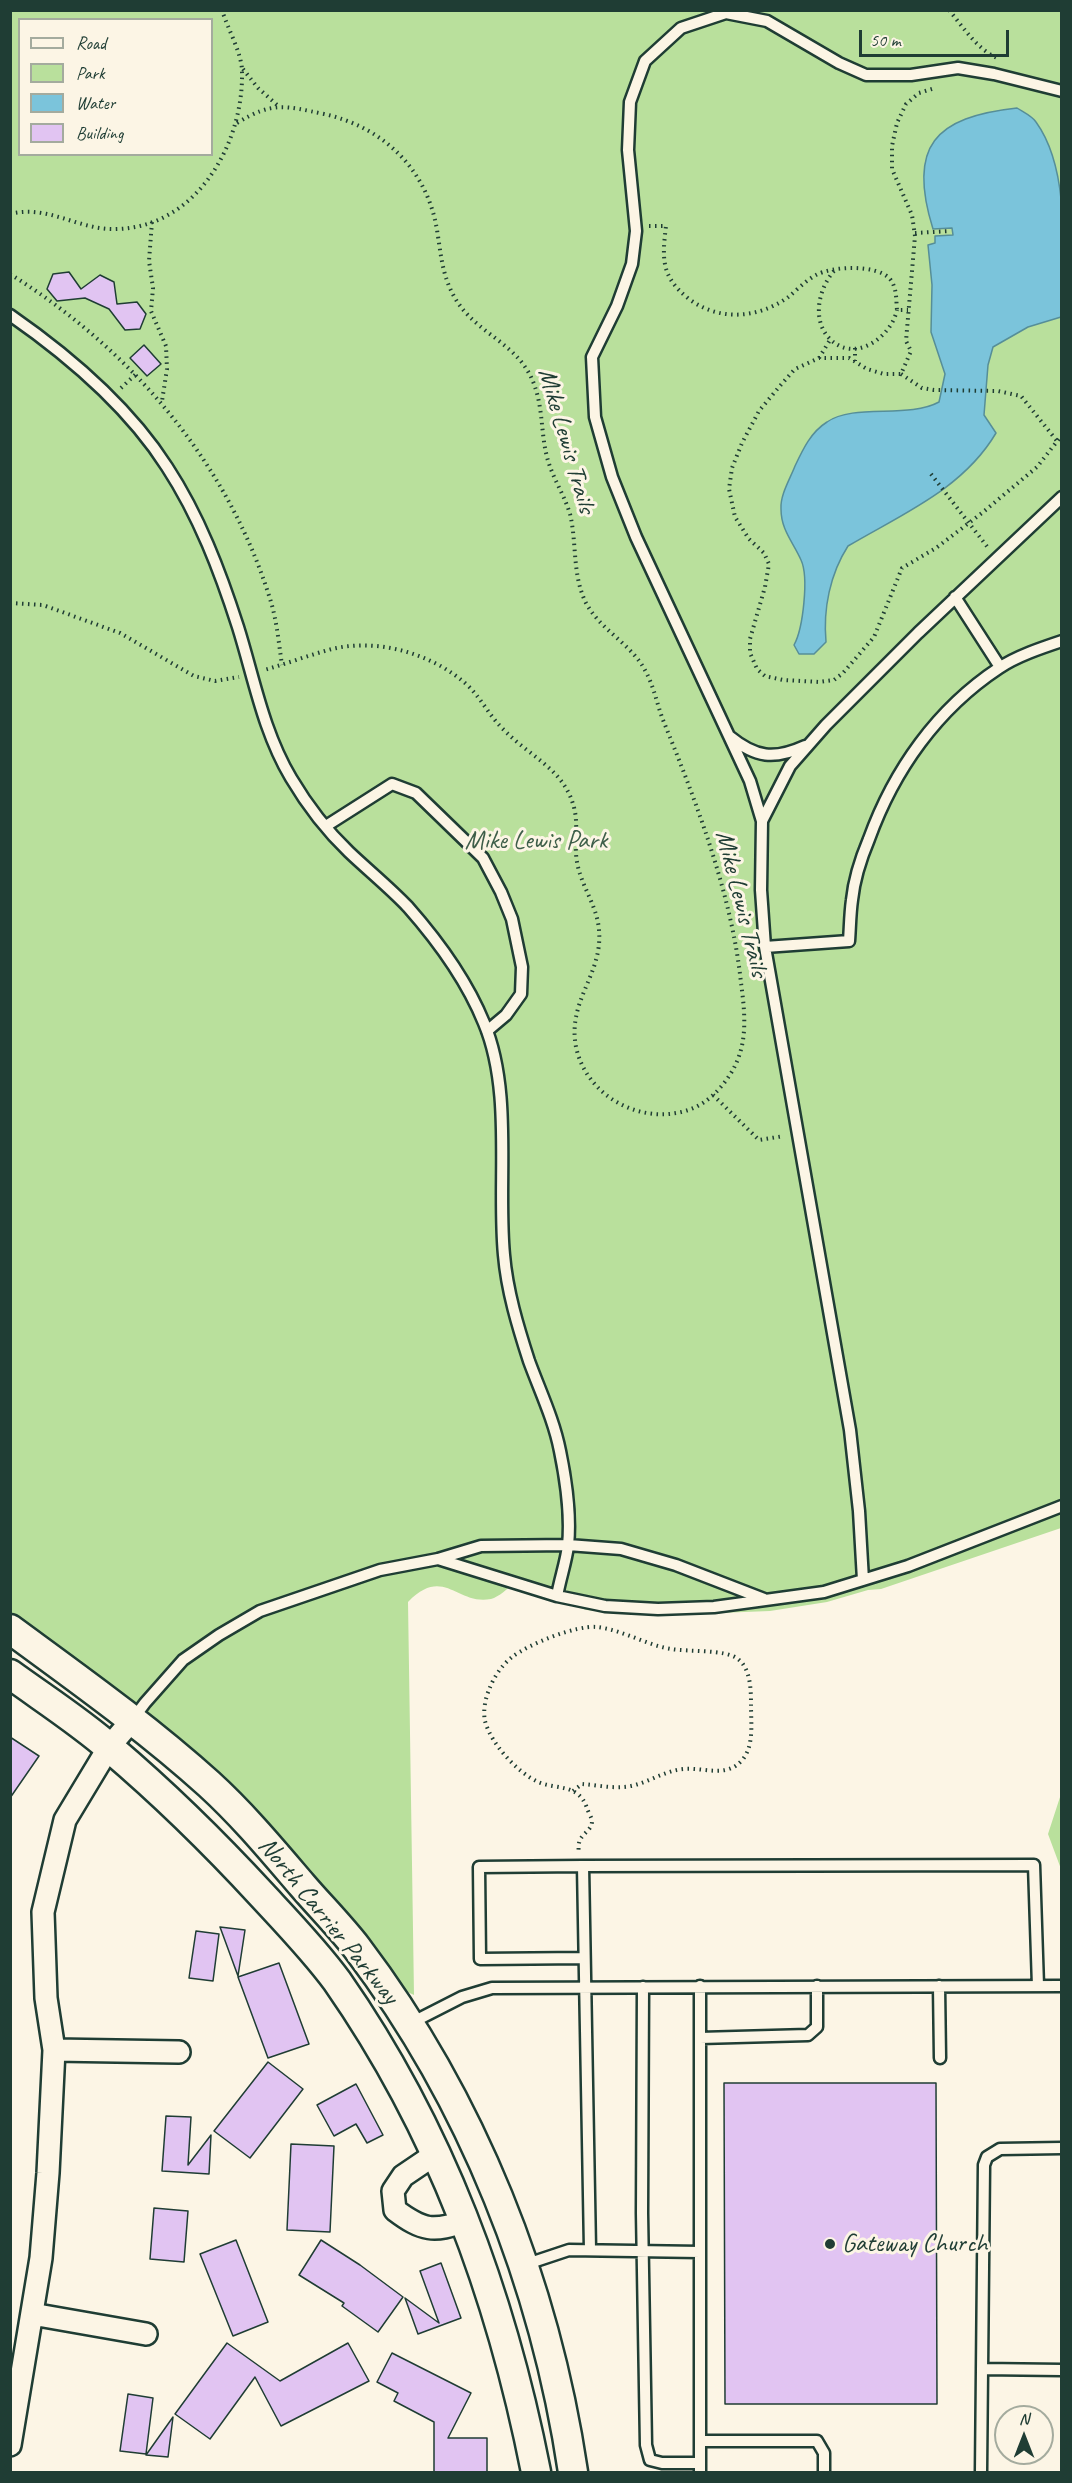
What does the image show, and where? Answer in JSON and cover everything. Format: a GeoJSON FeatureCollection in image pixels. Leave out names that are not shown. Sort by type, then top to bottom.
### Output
{"type":"FeatureCollection","features":[{"type":"Feature","properties":{"kind":"main road","name":"North Carrier Parkway"},"geometry":{"type":"LineString","coordinates":[[10,1629],[133,1719],[247,1820],[356,1948],[408,2024],[458,2107],[498,2195],[524,2265],[552,2359],[573,2472]]}},
{"type":"Feature","properties":{"kind":"main road","name":"North Carrier Parkway"},"geometry":{"type":"LineString","coordinates":[[10,1674],[109,1747],[225,1855],[291,1926],[336,1980],[400,2080],[437,2153],[466,2222],[501,2329],[536,2472]]}},
{"type":"Feature","properties":{"kind":"main road"},"geometry":{"type":"LineString","coordinates":[[375,2041],[408,2024]]}},
{"type":"Feature","properties":{"kind":"street"},"geometry":{"type":"LineString","coordinates":[[10,2445],[17,2365],[32,2314],[41,2258],[48,2173],[54,2050],[46,1998],[43,1912],[65,1820],[109,1747],[133,1719]]}},
{"type":"Feature","properties":{"kind":"street"},"geometry":{"type":"LineString","coordinates":[[54,2050],[179,2052]]}},
{"type":"Feature","properties":{"kind":"street"},"geometry":{"type":"LineString","coordinates":[[437,2153],[403,2176],[393,2191],[395,2210],[415,2225],[442,2229],[466,2222]]}},
{"type":"Feature","properties":{"kind":"street"},"geometry":{"type":"LineString","coordinates":[[32,2314],[146,2334]]}},
{"type":"Feature","properties":{"kind":"lane"},"geometry":{"type":"LineString","coordinates":[[863,1580],[859,1511],[850,1430],[765,947],[761,890],[762,821],[750,781],[636,537],[612,477],[595,417],[592,357],[617,306],[632,264],[636,226],[628,150],[630,102],[645,61],[681,28],[726,14],[767,21],[839,63],[866,75],[912,75],[958,68],[994,74],[1062,91]]}},
{"type":"Feature","properties":{"kind":"lane"},"geometry":{"type":"LineString","coordinates":[[10,315],[50,343],[87,375],[134,423],[166,465],[206,537],[230,602],[250,674],[274,745],[291,778],[346,849],[406,905],[439,945],[462,981],[487,1031],[496,1070],[502,1113],[504,1257],[513,1308],[560,1450],[568,1545],[556,1596]]}},
{"type":"Feature","properties":{"kind":"lane"},"geometry":{"type":"LineString","coordinates":[[762,821],[790,766],[826,725],[955,597],[1062,497]]}},
{"type":"Feature","properties":{"kind":"lane"},"geometry":{"type":"LineString","coordinates":[[955,597],[1000,667]]}},
{"type":"Feature","properties":{"kind":"lane"},"geometry":{"type":"LineString","coordinates":[[765,947],[849,941],[852,898],[863,854],[880,808],[901,769],[929,730],[962,697],[1000,667],[1062,640]]}},
{"type":"Feature","properties":{"kind":"lane"},"geometry":{"type":"LineString","coordinates":[[727,733],[747,750],[767,754],[786,754],[808,745]]}},
{"type":"Feature","properties":{"kind":"lane"},"geometry":{"type":"LineString","coordinates":[[326,826],[392,784],[416,793],[483,858],[512,919],[522,967],[521,994],[506,1015],[487,1031]]}},
{"type":"Feature","properties":{"kind":"lane"},"geometry":{"type":"LineString","coordinates":[[438,1559],[556,1596],[605,1606],[658,1609],[714,1607],[824,1592],[908,1566],[1062,1506]]}},
{"type":"Feature","properties":{"kind":"lane"},"geometry":{"type":"LineString","coordinates":[[133,1719],[145,1702],[183,1660],[260,1611],[380,1570],[438,1559],[481,1546],[568,1545],[621,1549],[676,1565],[764,1599]]}},
{"type":"Feature","properties":{"kind":"lane"},"geometry":{"type":"LineString","coordinates":[[584,1958],[480,1959],[479,1867],[1034,1864],[1038,1986]]}},
{"type":"Feature","properties":{"kind":"lane"},"geometry":{"type":"LineString","coordinates":[[580,1866],[590,2249]]}},
{"type":"Feature","properties":{"kind":"lane"},"geometry":{"type":"LineString","coordinates":[[643,1987],[643,2370],[646,2445],[650,2460],[700,2468],[700,1986]]}},
{"type":"Feature","properties":{"kind":"lane"},"geometry":{"type":"LineString","coordinates":[[700,2038],[808,2035],[817,2027],[817,1986]]}},
{"type":"Feature","properties":{"kind":"lane"},"geometry":{"type":"LineString","coordinates":[[939,1986],[940,2058]]}},
{"type":"Feature","properties":{"kind":"lane"},"geometry":{"type":"LineString","coordinates":[[408,2024],[462,1997],[492,1988],[1062,1986]]}},
{"type":"Feature","properties":{"kind":"lane"},"geometry":{"type":"LineString","coordinates":[[981,2472],[984,2165],[987,2157],[1000,2149],[1062,2148]]}},
{"type":"Feature","properties":{"kind":"lane"},"geometry":{"type":"LineString","coordinates":[[524,2265],[569,2250],[700,2252]]}},
{"type":"Feature","properties":{"kind":"lane"},"geometry":{"type":"LineString","coordinates":[[982,2368],[1062,2370]]}},
{"type":"Feature","properties":{"kind":"lane"},"geometry":{"type":"LineString","coordinates":[[700,2441],[817,2441],[824,2453],[824,2472]]}},
{"type":"Feature","properties":{"kind":"path"},"geometry":{"type":"LineString","coordinates":[[222,10],[242,68],[258,88],[278,105]]}},
{"type":"Feature","properties":{"kind":"path"},"geometry":{"type":"LineString","coordinates":[[949,10],[977,44],[987,53],[998,58]]}},
{"type":"Feature","properties":{"kind":"path"},"geometry":{"type":"LineString","coordinates":[[10,214],[21,211],[46,212],[92,228],[117,229],[140,227],[181,205],[202,187],[216,170],[237,123],[242,68]]}},
{"type":"Feature","properties":{"kind":"path"},"geometry":{"type":"LineString","coordinates":[[901,374],[911,351],[906,341],[915,233],[912,215],[892,169],[892,146],[897,123],[906,104],[919,93],[935,88]]}},
{"type":"Feature","properties":{"kind":"path"},"geometry":{"type":"LineString","coordinates":[[237,123],[254,113],[278,105]]}},
{"type":"Feature","properties":{"kind":"path","name":"Mike Lewis Trails"},"geometry":{"type":"LineString","coordinates":[[10,603],[43,605],[120,633],[194,676],[214,681],[250,674],[336,648],[364,646],[395,649],[421,656],[464,683],[509,736],[548,765],[569,788],[576,816],[576,860],[582,881],[594,905],[599,930],[598,956],[590,980],[580,998],[574,1020],[576,1046],[583,1067],[598,1090],[618,1103],[644,1113],[672,1114],[696,1107],[713,1095],[729,1076],[740,1055],[744,1030],[740,973],[726,901],[644,666],[600,623],[586,603],[577,577],[570,515],[545,451],[541,405],[530,372],[516,353],[473,321],[456,301],[438,253],[437,230],[430,203],[418,176],[397,150],[372,132],[354,123],[278,105]]}},
{"type":"Feature","properties":{"kind":"path"},"geometry":{"type":"LineString","coordinates":[[152,222],[149,261],[153,288],[151,310],[166,346],[167,369],[161,402]]}},
{"type":"Feature","properties":{"kind":"path"},"geometry":{"type":"LineString","coordinates":[[636,226],[666,226],[663,259],[675,287],[702,308],[716,313],[743,315],[769,309],[816,275],[835,270],[868,269],[888,277],[894,286],[897,310],[895,320],[883,337],[874,343],[855,348],[830,340],[821,323],[819,302],[827,279],[835,270]]}},
{"type":"Feature","properties":{"kind":"path"},"geometry":{"type":"LineString","coordinates":[[915,233],[950,231]]}},
{"type":"Feature","properties":{"kind":"path"},"geometry":{"type":"LineString","coordinates":[[897,310],[908,310]]}},
{"type":"Feature","properties":{"kind":"path"},"geometry":{"type":"LineString","coordinates":[[819,358],[830,340]]}},
{"type":"Feature","properties":{"kind":"path"},"geometry":{"type":"LineString","coordinates":[[855,348],[855,362]]}},
{"type":"Feature","properties":{"kind":"path"},"geometry":{"type":"LineString","coordinates":[[1057,441],[1021,396],[998,391],[922,388],[901,374],[884,374],[849,358],[819,358],[795,369],[759,411],[732,468],[729,489],[735,517],[749,539],[764,553],[769,564],[750,639],[750,653],[757,669],[765,676],[783,681],[834,680],[849,667],[874,637],[902,568],[936,548],[1036,467],[1062,435]]}},
{"type":"Feature","properties":{"kind":"path"},"geometry":{"type":"LineString","coordinates":[[931,474],[997,558]]}},
{"type":"Feature","properties":{"kind":"path"},"geometry":{"type":"LineString","coordinates":[[713,1095],[759,1140],[798,1133]]}},
{"type":"Feature","properties":{"kind":"path"},"geometry":{"type":"LineString","coordinates":[[573,1791],[582,1784],[621,1788],[633,1786],[665,1773],[684,1769],[719,1772],[730,1770],[743,1759],[751,1736],[751,1699],[745,1668],[738,1659],[729,1655],[667,1648],[633,1635],[596,1627],[568,1632],[530,1647],[512,1657],[498,1672],[489,1690],[484,1709],[485,1721],[493,1739],[530,1777],[540,1783],[562,1786],[573,1791],[585,1804],[592,1821],[580,1840],[580,1866]]}},
{"type":"Feature","properties":{"kind":"green space","name":"Mike Lewis Park"},"geometry":{"type":"Polygon","coordinates":[[[11,11],[1061,11],[1061,1528],[881,1589],[868,1590],[827,1602],[770,1611],[667,1615],[586,1610],[514,1583],[491,1599],[479,1600],[441,1587],[431,1587],[421,1592],[408,1602],[414,1995],[399,1988],[102,1681],[11,1614],[11,11]]]}},
{"type":"Feature","properties":{"kind":"green space"},"geometry":{"type":"Polygon","coordinates":[[[1061,1794],[1061,1869],[1048,1834],[1061,1794]]]}},
{"type":"Feature","properties":{"kind":"water"},"geometry":{"type":"Polygon","coordinates":[[[1017,108],[1036,122],[1047,142],[1055,165],[1062,216],[1061,317],[1028,327],[993,347],[988,365],[984,415],[996,433],[967,470],[949,485],[930,499],[848,546],[832,580],[829,592],[826,642],[814,654],[799,654],[794,645],[802,616],[805,578],[801,560],[785,530],[782,516],[781,504],[786,487],[808,441],[827,422],[838,416],[852,413],[912,410],[939,402],[945,374],[931,332],[932,285],[928,245],[935,243],[935,236],[953,235],[952,228],[933,229],[926,200],[924,176],[927,157],[934,141],[948,128],[966,119],[989,112],[1017,108]]]}},
{"type":"Feature","properties":{"kind":"building"},"geometry":{"type":"Polygon","coordinates":[[[69,272],[81,289],[100,275],[114,282],[117,304],[137,302],[146,314],[140,329],[125,330],[109,309],[85,298],[57,301],[47,289],[53,274],[69,272]]]}},
{"type":"Feature","properties":{"kind":"building"},"geometry":{"type":"Polygon","coordinates":[[[144,345],[161,364],[147,376],[130,358],[144,345]]]}},
{"type":"Feature","properties":{"kind":"building"},"geometry":{"type":"Polygon","coordinates":[[[10,1737],[39,1756],[10,1798],[10,1737]]]}},
{"type":"Feature","properties":{"kind":"building"},"geometry":{"type":"Polygon","coordinates":[[[220,1927],[245,1930],[238,1976],[220,1927]]]}},
{"type":"Feature","properties":{"kind":"building"},"geometry":{"type":"Polygon","coordinates":[[[196,1931],[219,1934],[213,1981],[189,1978],[196,1931]]]}},
{"type":"Feature","properties":{"kind":"building"},"geometry":{"type":"Polygon","coordinates":[[[279,1963],[309,2044],[268,2058],[238,1977],[279,1963]]]}},
{"type":"Feature","properties":{"kind":"building"},"geometry":{"type":"Polygon","coordinates":[[[268,2062],[303,2089],[250,2158],[214,2131],[268,2062]]]}},
{"type":"Feature","properties":{"kind":"building","name":"Gateway Church"},"geometry":{"type":"Polygon","coordinates":[[[724,2083],[936,2083],[937,2404],[725,2404],[724,2083]]]}},
{"type":"Feature","properties":{"kind":"building"},"geometry":{"type":"Polygon","coordinates":[[[356,2084],[383,2135],[367,2143],[356,2124],[334,2136],[317,2105],[356,2084]]]}},
{"type":"Feature","properties":{"kind":"building"},"geometry":{"type":"Polygon","coordinates":[[[166,2116],[191,2117],[188,2165],[211,2135],[209,2174],[162,2171],[166,2116]]]}},
{"type":"Feature","properties":{"kind":"building"},"geometry":{"type":"Polygon","coordinates":[[[291,2144],[334,2146],[330,2232],[287,2230],[291,2144]]]}},
{"type":"Feature","properties":{"kind":"building"},"geometry":{"type":"Polygon","coordinates":[[[154,2208],[188,2211],[184,2262],[150,2259],[154,2208]]]}},
{"type":"Feature","properties":{"kind":"building"},"geometry":{"type":"Polygon","coordinates":[[[236,2240],[268,2322],[233,2336],[200,2254],[236,2240]]]}},
{"type":"Feature","properties":{"kind":"building"},"geometry":{"type":"Polygon","coordinates":[[[321,2240],[403,2297],[378,2332],[342,2306],[344,2303],[299,2275],[321,2240]]]}},
{"type":"Feature","properties":{"kind":"building"},"geometry":{"type":"Polygon","coordinates":[[[441,2263],[461,2318],[418,2334],[405,2298],[439,2323],[420,2271],[441,2263]]]}},
{"type":"Feature","properties":{"kind":"building"},"geometry":{"type":"Polygon","coordinates":[[[227,2343],[280,2381],[348,2343],[369,2381],[281,2426],[255,2377],[210,2439],[175,2414],[227,2343]]]}},
{"type":"Feature","properties":{"kind":"building"},"geometry":{"type":"Polygon","coordinates":[[[392,2353],[471,2393],[448,2438],[487,2438],[487,2472],[434,2472],[434,2422],[394,2401],[398,2393],[377,2382],[392,2353]]]}},
{"type":"Feature","properties":{"kind":"building"},"geometry":{"type":"Polygon","coordinates":[[[128,2394],[153,2398],[146,2454],[120,2451],[128,2394]]]}},
{"type":"Feature","properties":{"kind":"building"},"geometry":{"type":"Polygon","coordinates":[[[173,2417],[168,2457],[146,2455],[173,2417]]]}},
{"type":"Feature","properties":{"kind":"place","name":"Gateway Church"},"geometry":{"type":"Point","coordinates":[830,2244]}}]}
